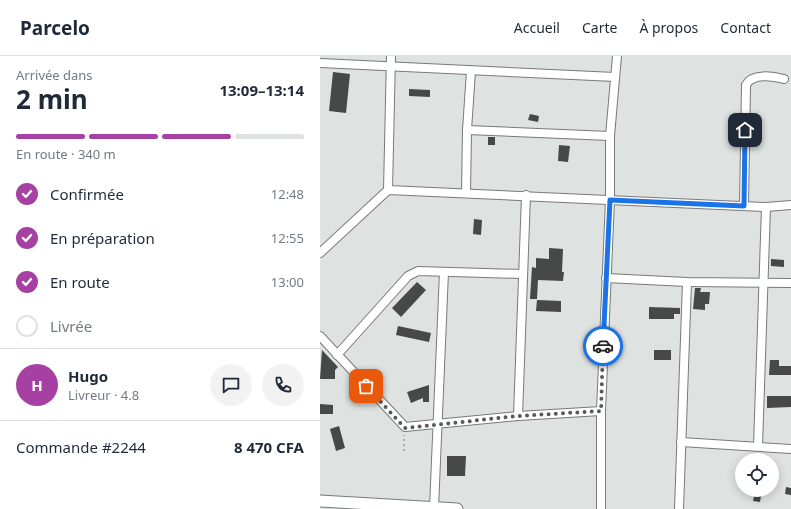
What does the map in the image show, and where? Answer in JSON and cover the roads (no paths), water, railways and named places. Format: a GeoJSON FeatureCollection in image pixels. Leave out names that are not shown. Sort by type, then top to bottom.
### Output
{"type":"FeatureCollection","features":[{"type":"Feature","properties":{"kind":"street"},"geometry":{"type":"LineString","coordinates":[[388,190],[391,56]]}},
{"type":"Feature","properties":{"kind":"street"},"geometry":{"type":"LineString","coordinates":[[602,509],[601,411],[610,200],[610,136],[618,56]]}},
{"type":"Feature","properties":{"kind":"street"},"geometry":{"type":"LineString","coordinates":[[320,63],[615,77]]}},
{"type":"Feature","properties":{"kind":"street"},"geometry":{"type":"LineString","coordinates":[[466,193],[467,130],[471,70]]}},
{"type":"Feature","properties":{"kind":"street"},"geometry":{"type":"LineString","coordinates":[[744,206],[746,85],[750,80],[766,75],[784,79]]}},
{"type":"Feature","properties":{"kind":"street"},"geometry":{"type":"LineString","coordinates":[[467,130],[610,136]]}},
{"type":"Feature","properties":{"kind":"street"},"geometry":{"type":"LineString","coordinates":[[320,253],[388,190],[526,195],[744,206],[791,206]]}},
{"type":"Feature","properties":{"kind":"street"},"geometry":{"type":"LineString","coordinates":[[518,416],[526,195]]}},
{"type":"Feature","properties":{"kind":"street"},"geometry":{"type":"LineString","coordinates":[[758,446],[766,206]]}},
{"type":"Feature","properties":{"kind":"street"},"geometry":{"type":"LineString","coordinates":[[337,355],[408,276],[418,271],[523,274]]}},
{"type":"Feature","properties":{"kind":"street"},"geometry":{"type":"LineString","coordinates":[[428,508],[437,424],[444,272]]}},
{"type":"Feature","properties":{"kind":"street"},"geometry":{"type":"LineString","coordinates":[[606,278],[687,282],[791,283]]}},
{"type":"Feature","properties":{"kind":"street"},"geometry":{"type":"LineString","coordinates":[[678,509],[687,282]]}},
{"type":"Feature","properties":{"kind":"street"},"geometry":{"type":"LineString","coordinates":[[320,336],[405,428],[518,416],[601,411]]}},
{"type":"Feature","properties":{"kind":"street"},"geometry":{"type":"LineString","coordinates":[[681,442],[791,449]]}},
{"type":"Feature","properties":{"kind":"street"},"geometry":{"type":"LineString","coordinates":[[320,502],[457,509]]}}]}
